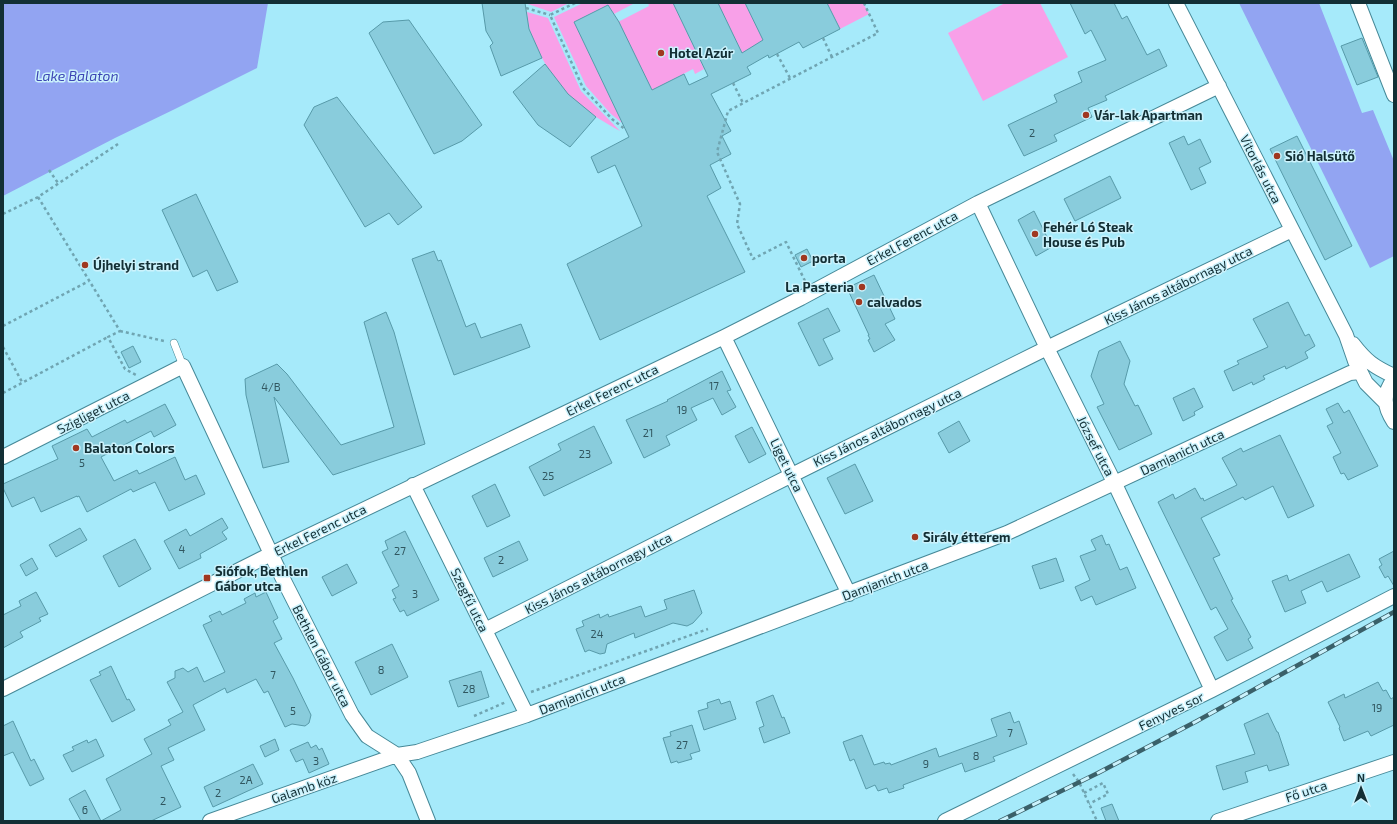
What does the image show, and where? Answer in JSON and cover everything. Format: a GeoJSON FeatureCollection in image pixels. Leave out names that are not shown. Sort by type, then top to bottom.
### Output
{"type":"FeatureCollection","features":[{"type":"Feature","properties":{"kind":"street","name":"Vitorlás utca"},"geometry":{"type":"LineString","coordinates":[[1176,3],[1346,335],[1360,372],[1366,383],[1386,403],[1388,413],[1394,421]]}},
{"type":"Feature","properties":{"kind":"street"},"geometry":{"type":"LineString","coordinates":[[1358,3],[1394,95]]}},
{"type":"Feature","properties":{"kind":"street","name":"Erkel Ferenc utca"},"geometry":{"type":"LineString","coordinates":[[3,689],[271,554],[724,337],[978,203],[1219,86]]}},
{"type":"Feature","properties":{"kind":"street","name":"József utca"},"geometry":{"type":"LineString","coordinates":[[978,203],[1047,348],[1115,484],[1212,690]]}},
{"type":"Feature","properties":{"kind":"street","name":"Kiss János altábornagy utca"},"geometry":{"type":"LineString","coordinates":[[485,630],[1047,348],[1292,230]]}},
{"type":"Feature","properties":{"kind":"street","name":"Vitorlás utca"},"geometry":{"type":"LineString","coordinates":[[1346,335],[1363,357],[1379,370],[1394,376]]}},
{"type":"Feature","properties":{"kind":"street","name":"Liget utca"},"geometry":{"type":"LineString","coordinates":[[724,337],[849,594]]}},
{"type":"Feature","properties":{"kind":"street","name":"Szigliget utca"},"geometry":{"type":"LineString","coordinates":[[3,457],[183,366]]}},
{"type":"Feature","properties":{"kind":"street","name":"Bethlen Gábor utca"},"geometry":{"type":"LineString","coordinates":[[183,366],[271,554],[352,715],[366,736],[397,755],[409,773],[428,821]]}},
{"type":"Feature","properties":{"kind":"street","name":"Damjanich utca"},"geometry":{"type":"LineString","coordinates":[[397,755],[417,752],[527,715],[1007,534],[1350,373],[1360,372]]}},
{"type":"Feature","properties":{"kind":"street"},"geometry":{"type":"LineString","coordinates":[[1386,403],[1386,394],[1394,379]]}},
{"type":"Feature","properties":{"kind":"street","name":"Szegfű utca"},"geometry":{"type":"LineString","coordinates":[[413,485],[527,715]]}},
{"type":"Feature","properties":{"kind":"street","name":"Fenyves sor"},"geometry":{"type":"LineString","coordinates":[[945,821],[1212,690],[1394,596]]}},
{"type":"Feature","properties":{"kind":"street","name":"Galamb köz"},"geometry":{"type":"LineString","coordinates":[[210,821],[397,755]]}},
{"type":"Feature","properties":{"kind":"street","name":"Fő utca"},"geometry":{"type":"LineString","coordinates":[[1218,821],[1394,762]]}},
{"type":"Feature","properties":{"kind":"lane"},"geometry":{"type":"LineString","coordinates":[[174,343],[183,366]]}},
{"type":"Feature","properties":{"kind":"path"},"geometry":{"type":"LineString","coordinates":[[526,8],[550,15],[575,3]]}},
{"type":"Feature","properties":{"kind":"path"},"geometry":{"type":"LineString","coordinates":[[811,292],[786,242],[753,259],[737,224],[740,204],[717,152],[728,111],[878,32],[864,3]]}},
{"type":"Feature","properties":{"kind":"path"},"geometry":{"type":"LineString","coordinates":[[550,15],[583,88],[612,119],[626,130]]}},
{"type":"Feature","properties":{"kind":"path"},"geometry":{"type":"LineString","coordinates":[[823,38],[832,57]]}},
{"type":"Feature","properties":{"kind":"path"},"geometry":{"type":"LineString","coordinates":[[777,54],[790,78]]}},
{"type":"Feature","properties":{"kind":"path"},"geometry":{"type":"LineString","coordinates":[[733,83],[743,103]]}},
{"type":"Feature","properties":{"kind":"path"},"geometry":{"type":"LineString","coordinates":[[3,214],[38,196],[118,144]]}},
{"type":"Feature","properties":{"kind":"path"},"geometry":{"type":"LineString","coordinates":[[49,170],[58,183]]}},
{"type":"Feature","properties":{"kind":"path"},"geometry":{"type":"LineString","coordinates":[[38,196],[120,331]]}},
{"type":"Feature","properties":{"kind":"path"},"geometry":{"type":"LineString","coordinates":[[3,326],[89,281]]}},
{"type":"Feature","properties":{"kind":"path"},"geometry":{"type":"LineString","coordinates":[[3,393],[120,331],[174,343]]}},
{"type":"Feature","properties":{"kind":"path"},"geometry":{"type":"LineString","coordinates":[[108,337],[125,370],[151,383]]}},
{"type":"Feature","properties":{"kind":"path"},"geometry":{"type":"LineString","coordinates":[[3,347],[22,382]]}},
{"type":"Feature","properties":{"kind":"path"},"geometry":{"type":"LineString","coordinates":[[468,719],[517,697],[710,629]]}},
{"type":"Feature","properties":{"kind":"path"},"geometry":{"type":"LineString","coordinates":[[1065,762],[1079,782],[1097,821]]}},
{"type":"Feature","properties":{"kind":"path"},"geometry":{"type":"LineString","coordinates":[[1084,793],[1103,783],[1108,794],[1089,804]]}},
{"type":"Feature","properties":{"kind":"shaded area"},"geometry":{"type":"Polygon","coordinates":[[[525,3],[569,3],[551,12],[525,3]]]}},
{"type":"Feature","properties":{"kind":"shaded area"},"geometry":{"type":"Polygon","coordinates":[[[583,3],[633,4],[614,14],[608,5],[574,22],[622,123],[611,114],[586,86],[554,17],[583,3]]]}},
{"type":"Feature","properties":{"kind":"shaded area"},"geometry":{"type":"Polygon","coordinates":[[[648,3],[673,3],[704,69],[695,74],[693,69],[666,83],[654,94],[618,22],[649,6],[648,3]]]}},
{"type":"Feature","properties":{"kind":"shaded area"},"geometry":{"type":"Polygon","coordinates":[[[718,3],[745,3],[763,40],[743,55],[718,3]]]}},
{"type":"Feature","properties":{"kind":"shaded area"},"geometry":{"type":"Polygon","coordinates":[[[827,3],[863,3],[869,14],[840,29],[827,3]]]}},
{"type":"Feature","properties":{"kind":"shaded area"},"geometry":{"type":"Polygon","coordinates":[[[1005,3],[1040,3],[1068,57],[983,101],[948,33],[1005,3]]]}},
{"type":"Feature","properties":{"kind":"shaded area"},"geometry":{"type":"Polygon","coordinates":[[[527,12],[548,18],[581,91],[620,131],[585,109],[561,86],[536,47],[529,28],[527,12]]]}},
{"type":"Feature","properties":{"kind":"water","name":"Lake Balaton"},"geometry":{"type":"Polygon","coordinates":[[[3,3],[268,3],[257,68],[115,138],[3,196],[3,3]]]}},
{"type":"Feature","properties":{"kind":"water"},"geometry":{"type":"Polygon","coordinates":[[[1239,3],[1319,3],[1362,113],[1373,110],[1394,161],[1394,256],[1370,268],[1239,3]]]}},
{"type":"Feature","properties":{"kind":"building"},"geometry":{"type":"Polygon","coordinates":[[[482,3],[525,3],[529,29],[542,58],[501,76],[490,46],[493,43],[486,31],[482,3]]]}},
{"type":"Feature","properties":{"kind":"building"},"geometry":{"type":"Polygon","coordinates":[[[673,3],[718,3],[742,53],[763,40],[745,3],[827,3],[840,29],[803,48],[799,42],[769,58],[768,55],[747,67],[751,74],[711,94],[731,131],[722,136],[731,154],[710,165],[721,188],[707,196],[745,272],[600,340],[567,264],[642,226],[615,165],[598,173],[591,157],[629,137],[574,22],[608,5],[619,22],[652,90],[684,74],[689,85],[708,76],[673,3]]]}},
{"type":"Feature","properties":{"kind":"building"},"geometry":{"type":"Polygon","coordinates":[[[1070,3],[1114,3],[1122,19],[1127,16],[1147,55],[1159,49],[1167,66],[1105,96],[1107,100],[1088,108],[1092,117],[1054,135],[1057,141],[1024,156],[1008,125],[1057,102],[1054,95],[1082,82],[1078,72],[1106,60],[1091,30],[1085,34],[1070,3]]]}},
{"type":"Feature","properties":{"kind":"building"},"geometry":{"type":"Polygon","coordinates":[[[409,20],[482,125],[462,141],[434,154],[369,33],[383,22],[409,20]]]}},
{"type":"Feature","properties":{"kind":"building"},"geometry":{"type":"Polygon","coordinates":[[[1362,38],[1378,77],[1357,85],[1341,46],[1362,38]]]}},
{"type":"Feature","properties":{"kind":"building"},"geometry":{"type":"Polygon","coordinates":[[[545,64],[568,94],[596,117],[570,147],[538,125],[513,92],[545,64]]]}},
{"type":"Feature","properties":{"kind":"building"},"geometry":{"type":"Polygon","coordinates":[[[337,97],[422,207],[398,225],[389,213],[365,227],[304,125],[314,107],[337,97]]]}},
{"type":"Feature","properties":{"kind":"building"},"geometry":{"type":"Polygon","coordinates":[[[1184,136],[1188,145],[1200,139],[1211,162],[1199,168],[1206,183],[1191,190],[1169,143],[1184,136]]]}},
{"type":"Feature","properties":{"kind":"building"},"geometry":{"type":"Polygon","coordinates":[[[1297,136],[1352,246],[1325,260],[1270,149],[1297,136]]]}},
{"type":"Feature","properties":{"kind":"building"},"geometry":{"type":"Polygon","coordinates":[[[1110,176],[1121,198],[1075,221],[1064,199],[1110,176]]]}},
{"type":"Feature","properties":{"kind":"building"},"geometry":{"type":"Polygon","coordinates":[[[196,194],[238,282],[217,291],[207,270],[193,277],[162,210],[196,194]]]}},
{"type":"Feature","properties":{"kind":"building","name":"Fehér Ló Steak House és Pub"},"geometry":{"type":"Polygon","coordinates":[[[1034,211],[1052,247],[1036,256],[1018,220],[1034,211]]]}},
{"type":"Feature","properties":{"kind":"building","name":"porta"},"geometry":{"type":"Polygon","coordinates":[[[807,249],[813,261],[801,267],[795,255],[807,249]]]}},
{"type":"Feature","properties":{"kind":"building"},"geometry":{"type":"Polygon","coordinates":[[[434,251],[438,261],[441,260],[466,327],[475,323],[481,338],[521,324],[530,347],[454,375],[412,259],[434,251]]]}},
{"type":"Feature","properties":{"kind":"building"},"geometry":{"type":"Polygon","coordinates":[[[874,275],[895,319],[885,324],[895,340],[874,352],[868,340],[870,339],[869,335],[847,288],[874,275]]]}},
{"type":"Feature","properties":{"kind":"building"},"geometry":{"type":"Polygon","coordinates":[[[1288,302],[1305,336],[1309,334],[1315,346],[1305,352],[1308,358],[1286,369],[1285,366],[1263,376],[1265,379],[1253,385],[1252,382],[1233,391],[1224,371],[1239,364],[1237,361],[1268,347],[1253,319],[1288,302]]]}},
{"type":"Feature","properties":{"kind":"building"},"geometry":{"type":"Polygon","coordinates":[[[828,308],[840,331],[823,339],[833,359],[819,366],[798,323],[828,308]]]}},
{"type":"Feature","properties":{"kind":"building"},"geometry":{"type":"Polygon","coordinates":[[[386,312],[394,332],[425,444],[333,475],[274,397],[289,462],[263,468],[246,395],[245,379],[277,364],[287,374],[341,445],[394,427],[364,322],[386,312]]]}},
{"type":"Feature","properties":{"kind":"building"},"geometry":{"type":"Polygon","coordinates":[[[1120,341],[1130,361],[1124,384],[1135,406],[1138,405],[1152,434],[1119,450],[1097,407],[1104,404],[1091,376],[1099,351],[1120,341]]]}},
{"type":"Feature","properties":{"kind":"building"},"geometry":{"type":"Polygon","coordinates":[[[133,346],[141,362],[129,368],[121,352],[133,346]]]}},
{"type":"Feature","properties":{"kind":"building"},"geometry":{"type":"Polygon","coordinates":[[[722,371],[731,390],[727,391],[736,407],[722,415],[713,398],[691,408],[697,420],[666,436],[670,445],[644,458],[626,420],[668,401],[667,400],[722,371]]]}},
{"type":"Feature","properties":{"kind":"building"},"geometry":{"type":"Polygon","coordinates":[[[1194,388],[1203,407],[1194,412],[1195,415],[1183,421],[1173,398],[1194,388]]]}},
{"type":"Feature","properties":{"kind":"building"},"geometry":{"type":"Polygon","coordinates":[[[1338,403],[1344,413],[1349,410],[1378,466],[1348,480],[1344,473],[1341,474],[1333,457],[1341,453],[1327,426],[1333,423],[1326,409],[1338,403]]]}},
{"type":"Feature","properties":{"kind":"building"},"geometry":{"type":"Polygon","coordinates":[[[165,404],[176,425],[154,437],[151,431],[101,457],[114,481],[137,470],[139,474],[175,457],[185,480],[196,475],[205,494],[169,511],[155,482],[133,492],[131,489],[87,512],[79,496],[41,512],[34,497],[12,507],[3,488],[3,484],[58,459],[52,446],[87,429],[92,437],[125,420],[127,423],[165,404]]]}},
{"type":"Feature","properties":{"kind":"building"},"geometry":{"type":"Polygon","coordinates":[[[959,421],[970,441],[949,453],[938,433],[959,421]]]}},
{"type":"Feature","properties":{"kind":"building"},"geometry":{"type":"Polygon","coordinates":[[[594,426],[612,463],[544,496],[529,467],[561,450],[558,444],[594,426]]]}},
{"type":"Feature","properties":{"kind":"building"},"geometry":{"type":"Polygon","coordinates":[[[752,427],[766,454],[749,463],[735,436],[752,427]]]}},
{"type":"Feature","properties":{"kind":"building"},"geometry":{"type":"Polygon","coordinates":[[[1280,435],[1314,506],[1288,518],[1273,486],[1245,500],[1243,497],[1201,518],[1220,555],[1213,558],[1233,599],[1231,600],[1251,637],[1248,639],[1253,648],[1227,661],[1214,637],[1228,629],[1216,607],[1211,610],[1158,502],[1173,494],[1175,499],[1195,488],[1201,499],[1203,498],[1204,501],[1237,485],[1222,458],[1241,448],[1243,452],[1280,435]]]}},
{"type":"Feature","properties":{"kind":"building"},"geometry":{"type":"Polygon","coordinates":[[[855,464],[873,501],[845,514],[827,478],[855,464]]]}},
{"type":"Feature","properties":{"kind":"building"},"geometry":{"type":"Polygon","coordinates":[[[495,484],[510,516],[487,527],[472,496],[495,484]]]}},
{"type":"Feature","properties":{"kind":"building"},"geometry":{"type":"Polygon","coordinates":[[[222,518],[228,528],[222,532],[227,539],[200,554],[201,558],[179,569],[164,541],[186,529],[190,536],[222,518]]]}},
{"type":"Feature","properties":{"kind":"building"},"geometry":{"type":"Polygon","coordinates":[[[80,528],[87,540],[56,557],[49,545],[80,528]]]}},
{"type":"Feature","properties":{"kind":"building"},"geometry":{"type":"Polygon","coordinates":[[[405,531],[439,600],[407,616],[404,610],[400,612],[393,599],[396,598],[392,590],[399,586],[382,552],[388,549],[385,541],[405,531]]]}},
{"type":"Feature","properties":{"kind":"building"},"geometry":{"type":"Polygon","coordinates":[[[1102,535],[1106,545],[1109,544],[1120,570],[1127,567],[1136,588],[1096,605],[1092,596],[1081,601],[1075,587],[1090,580],[1080,556],[1096,550],[1091,540],[1102,535]]]}},
{"type":"Feature","properties":{"kind":"building"},"geometry":{"type":"Polygon","coordinates":[[[135,539],[151,569],[119,587],[103,556],[135,539]]]}},
{"type":"Feature","properties":{"kind":"building"},"geometry":{"type":"Polygon","coordinates":[[[519,541],[528,560],[493,577],[484,558],[519,541]]]}},
{"type":"Feature","properties":{"kind":"building"},"geometry":{"type":"Polygon","coordinates":[[[1394,551],[1394,586],[1388,576],[1385,578],[1379,567],[1382,565],[1379,559],[1394,551]]]}},
{"type":"Feature","properties":{"kind":"building"},"geometry":{"type":"Polygon","coordinates":[[[1349,554],[1360,577],[1327,592],[1322,581],[1301,591],[1306,603],[1285,612],[1272,581],[1287,575],[1289,581],[1349,554]]]}},
{"type":"Feature","properties":{"kind":"building"},"geometry":{"type":"Polygon","coordinates":[[[32,558],[38,569],[26,576],[20,565],[32,558]]]}},
{"type":"Feature","properties":{"kind":"building"},"geometry":{"type":"Polygon","coordinates":[[[1056,558],[1064,581],[1040,589],[1032,566],[1056,558]]]}},
{"type":"Feature","properties":{"kind":"building"},"geometry":{"type":"Polygon","coordinates":[[[347,564],[357,583],[332,596],[322,577],[347,564]]]}},
{"type":"Feature","properties":{"kind":"building"},"geometry":{"type":"Polygon","coordinates":[[[694,590],[702,613],[693,623],[687,626],[673,623],[635,638],[634,633],[607,644],[605,653],[600,654],[589,650],[585,652],[576,629],[584,626],[582,621],[599,614],[600,618],[608,614],[609,617],[641,606],[645,617],[667,609],[664,600],[694,590]]]}},
{"type":"Feature","properties":{"kind":"building"},"geometry":{"type":"Polygon","coordinates":[[[36,592],[48,614],[39,618],[41,621],[20,632],[23,637],[3,648],[3,615],[21,606],[19,601],[36,592]]]}},
{"type":"Feature","properties":{"kind":"building"},"geometry":{"type":"Polygon","coordinates":[[[266,592],[278,618],[273,621],[282,639],[274,643],[311,715],[309,723],[305,726],[292,724],[285,727],[268,691],[264,693],[256,679],[227,693],[225,688],[193,705],[205,730],[168,748],[174,760],[161,766],[181,807],[151,821],[101,821],[121,810],[106,779],[152,754],[144,739],[171,725],[168,720],[183,712],[167,682],[175,678],[175,671],[183,668],[188,672],[197,667],[204,682],[225,672],[203,625],[212,621],[209,616],[220,611],[222,615],[246,603],[244,599],[255,593],[256,597],[266,592]]]}},
{"type":"Feature","properties":{"kind":"building"},"geometry":{"type":"Polygon","coordinates":[[[392,644],[408,677],[371,695],[355,662],[392,644]]]}},
{"type":"Feature","properties":{"kind":"building"},"geometry":{"type":"Polygon","coordinates":[[[111,666],[127,700],[129,699],[135,710],[112,722],[90,680],[101,675],[99,672],[111,666]]]}},
{"type":"Feature","properties":{"kind":"building"},"geometry":{"type":"Polygon","coordinates":[[[481,671],[489,697],[458,707],[449,681],[481,671]]]}},
{"type":"Feature","properties":{"kind":"building"},"geometry":{"type":"Polygon","coordinates":[[[1378,682],[1383,691],[1386,690],[1391,699],[1394,697],[1394,725],[1371,736],[1368,731],[1344,741],[1339,728],[1340,727],[1328,702],[1344,694],[1345,698],[1378,682]]]}},
{"type":"Feature","properties":{"kind":"building"},"geometry":{"type":"Polygon","coordinates":[[[773,695],[790,733],[764,743],[759,728],[764,726],[756,702],[773,695]]]}},
{"type":"Feature","properties":{"kind":"building"},"geometry":{"type":"Polygon","coordinates":[[[719,699],[721,704],[730,701],[736,719],[704,730],[698,711],[708,708],[707,703],[719,699]]]}},
{"type":"Feature","properties":{"kind":"building"},"geometry":{"type":"Polygon","coordinates":[[[1010,712],[1014,723],[1019,721],[1027,744],[993,757],[995,761],[965,772],[962,763],[903,785],[904,788],[889,793],[887,788],[878,791],[875,785],[866,789],[854,759],[850,761],[843,742],[862,735],[874,765],[884,762],[885,764],[890,763],[891,765],[936,748],[939,757],[997,736],[991,719],[1010,712]]]}},
{"type":"Feature","properties":{"kind":"building"},"geometry":{"type":"Polygon","coordinates":[[[1268,713],[1278,732],[1289,765],[1269,771],[1267,765],[1245,772],[1248,782],[1223,790],[1216,766],[1255,754],[1244,724],[1268,713]]]}},
{"type":"Feature","properties":{"kind":"building"},"geometry":{"type":"Polygon","coordinates":[[[13,721],[31,761],[34,759],[44,779],[30,786],[13,752],[3,756],[3,726],[13,721]]]}},
{"type":"Feature","properties":{"kind":"building"},"geometry":{"type":"Polygon","coordinates":[[[692,725],[700,751],[690,754],[692,759],[678,763],[677,761],[671,763],[663,738],[671,736],[670,732],[692,725]]]}},
{"type":"Feature","properties":{"kind":"building"},"geometry":{"type":"Polygon","coordinates":[[[96,739],[104,756],[72,772],[63,755],[74,750],[72,747],[87,740],[88,743],[96,739]]]}},
{"type":"Feature","properties":{"kind":"building"},"geometry":{"type":"Polygon","coordinates":[[[275,739],[279,750],[265,757],[260,746],[275,739]]]}},
{"type":"Feature","properties":{"kind":"building"},"geometry":{"type":"Polygon","coordinates":[[[308,742],[311,748],[316,745],[319,750],[322,748],[329,764],[309,773],[303,759],[296,762],[290,750],[308,742]]]}},
{"type":"Feature","properties":{"kind":"building"},"geometry":{"type":"Polygon","coordinates":[[[253,764],[263,784],[213,807],[204,787],[253,764]]]}},
{"type":"Feature","properties":{"kind":"building"},"geometry":{"type":"Polygon","coordinates":[[[85,790],[101,821],[81,821],[69,799],[85,790]]]}},
{"type":"Feature","properties":{"kind":"building"},"geometry":{"type":"Polygon","coordinates":[[[1112,804],[1119,821],[1106,821],[1101,808],[1112,804]]]}},
{"type":"Feature","properties":{"kind":"railway"},"geometry":{"type":"LineString","coordinates":[[1000,821],[1098,773],[1197,721],[1394,612]]}},
{"type":"Feature","properties":{"kind":"place","name":"Hotel Azúr"},"geometry":{"type":"Point","coordinates":[661,53]}},
{"type":"Feature","properties":{"kind":"place","name":"Vár-lak Apartman"},"geometry":{"type":"Point","coordinates":[1086,115]}},
{"type":"Feature","properties":{"kind":"place","name":"Sió Halsütő"},"geometry":{"type":"Point","coordinates":[1277,156]}},
{"type":"Feature","properties":{"kind":"place","name":"Fehér Ló Steak House és Pub"},"geometry":{"type":"Point","coordinates":[1035,234]}},
{"type":"Feature","properties":{"kind":"place","name":"porta"},"geometry":{"type":"Point","coordinates":[804,258]}},
{"type":"Feature","properties":{"kind":"place","name":"Újhelyi strand"},"geometry":{"type":"Point","coordinates":[85,265]}},
{"type":"Feature","properties":{"kind":"place","name":"La Pasteria"},"geometry":{"type":"Point","coordinates":[862,287]}},
{"type":"Feature","properties":{"kind":"place","name":"calvados"},"geometry":{"type":"Point","coordinates":[859,302]}},
{"type":"Feature","properties":{"kind":"place","name":"Balaton Colors"},"geometry":{"type":"Point","coordinates":[76,448]}},
{"type":"Feature","properties":{"kind":"place","name":"Sirály étterem"},"geometry":{"type":"Point","coordinates":[915,537]}},
{"type":"Feature","properties":{"kind":"place","name":"Siófok, Bethlen Gábor utca"},"geometry":{"type":"Point","coordinates":[207,578]}}]}
